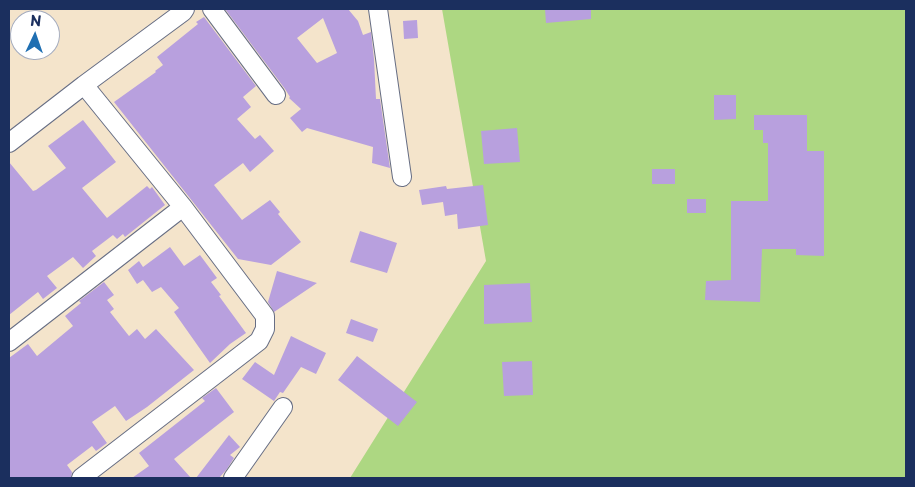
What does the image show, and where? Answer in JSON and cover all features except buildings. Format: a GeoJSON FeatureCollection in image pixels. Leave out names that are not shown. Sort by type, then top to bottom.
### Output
{"type":"FeatureCollection","features":[{"type":"Feature","properties":{"kind":"street"},"geometry":{"type":"LineString","coordinates":[[9,143],[185,9]]}},
{"type":"Feature","properties":{"kind":"street"},"geometry":{"type":"LineString","coordinates":[[212,9],[276,95]]}},
{"type":"Feature","properties":{"kind":"street"},"geometry":{"type":"LineString","coordinates":[[378,9],[402,178]]}},
{"type":"Feature","properties":{"kind":"street"},"geometry":{"type":"LineString","coordinates":[[81,478],[259,341],[265,329],[264,316],[183,207],[84,85]]}},
{"type":"Feature","properties":{"kind":"street"},"geometry":{"type":"LineString","coordinates":[[9,342],[183,207]]}},
{"type":"Feature","properties":{"kind":"street"},"geometry":{"type":"LineString","coordinates":[[232,478],[284,407]]}},
{"type":"Feature","properties":{"kind":"green space"},"geometry":{"type":"Polygon","coordinates":[[[442,9],[906,9],[906,478],[350,478],[486,261],[442,9]]]}}]}
